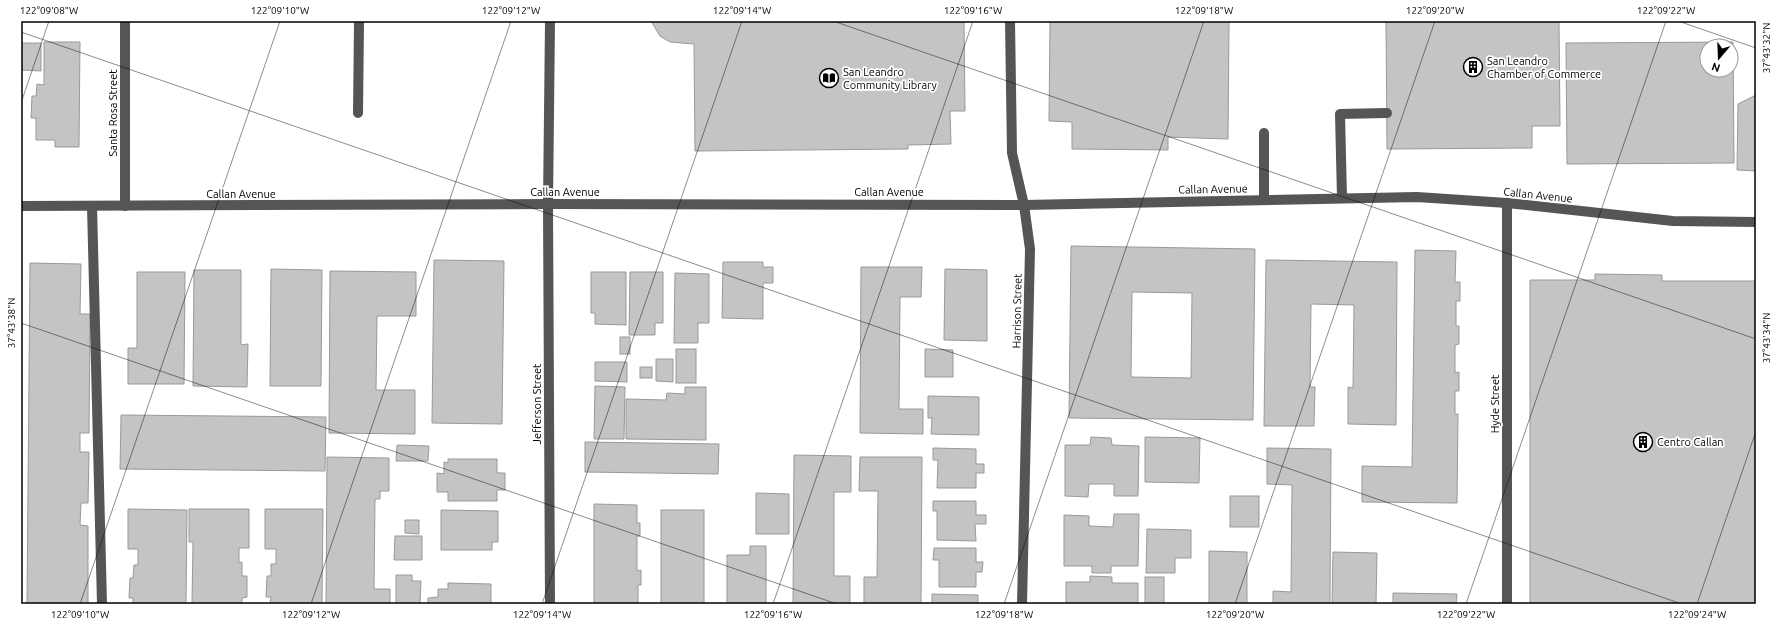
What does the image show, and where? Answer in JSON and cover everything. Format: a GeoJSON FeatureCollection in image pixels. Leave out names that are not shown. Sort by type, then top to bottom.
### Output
{"type":"FeatureCollection","features":[{"type":"Feature","properties":{"kind":"street","name":"Santa Rosa Street"},"geometry":{"type":"LineString","coordinates":[[125,21],[125,206]]}},
{"type":"Feature","properties":{"kind":"street","name":"Jefferson Street"},"geometry":{"type":"LineString","coordinates":[[550,21],[548,204],[550,604]]}},
{"type":"Feature","properties":{"kind":"street","name":"Harrison Street"},"geometry":{"type":"LineString","coordinates":[[1010,21],[1012,153],[1024,205],[1030,248],[1022,604]]}},
{"type":"Feature","properties":{"kind":"street"},"geometry":{"type":"LineString","coordinates":[[358,113],[359,22]]}},
{"type":"Feature","properties":{"kind":"street"},"geometry":{"type":"LineString","coordinates":[[1342,198],[1340,114],[1387,113]]}},
{"type":"Feature","properties":{"kind":"street"},"geometry":{"type":"LineString","coordinates":[[1264,133],[1264,200]]}},
{"type":"Feature","properties":{"kind":"street","name":"Callan Avenue"},"geometry":{"type":"LineString","coordinates":[[21,206],[548,204],[1024,205],[1417,197],[1507,203],[1673,221],[1756,222]]}},
{"type":"Feature","properties":{"kind":"street","name":"Hyde Street"},"geometry":{"type":"LineString","coordinates":[[1507,203],[1507,604]]}},
{"type":"Feature","properties":{"kind":"street"},"geometry":{"type":"LineString","coordinates":[[92,206],[102,604]]}},
{"type":"Feature","properties":{"kind":"building","name":"San Leandro Community Library"},"geometry":{"type":"Polygon","coordinates":[[[651,21],[964,21],[965,111],[950,111],[951,144],[908,145],[908,149],[695,151],[694,44],[670,42],[660,36],[651,21]]]}},
{"type":"Feature","properties":{"kind":"building"},"geometry":{"type":"Polygon","coordinates":[[[1050,21],[1229,21],[1228,139],[1168,137],[1168,150],[1072,149],[1072,122],[1049,121],[1050,21]]]}},
{"type":"Feature","properties":{"kind":"building","name":"San Leandro Chamber of Commerce"},"geometry":{"type":"Polygon","coordinates":[[[1386,21],[1559,21],[1560,126],[1532,126],[1532,148],[1387,149],[1386,21]]]}},
{"type":"Feature","properties":{"kind":"building"},"geometry":{"type":"Polygon","coordinates":[[[44,42],[80,42],[79,147],[55,147],[55,140],[36,140],[36,118],[31,118],[32,96],[36,96],[37,84],[44,85],[44,42]]]}},
{"type":"Feature","properties":{"kind":"building"},"geometry":{"type":"Polygon","coordinates":[[[1699,42],[1699,78],[1733,78],[1734,163],[1567,164],[1566,43],[1699,42]]]}},
{"type":"Feature","properties":{"kind":"building"},"geometry":{"type":"Polygon","coordinates":[[[21,43],[41,43],[41,71],[21,70],[21,43]]]}},
{"type":"Feature","properties":{"kind":"building"},"geometry":{"type":"Polygon","coordinates":[[[1756,95],[1756,171],[1737,170],[1738,104],[1756,95]]]}},
{"type":"Feature","properties":{"kind":"building"},"geometry":{"type":"Polygon","coordinates":[[[1071,246],[1255,249],[1253,420],[1069,418],[1071,246]],[[1132,292],[1131,377],[1191,378],[1192,293],[1132,292]]]}},
{"type":"Feature","properties":{"kind":"building"},"geometry":{"type":"Polygon","coordinates":[[[1415,250],[1456,251],[1455,282],[1460,282],[1460,301],[1456,301],[1456,326],[1459,326],[1459,344],[1455,345],[1455,373],[1459,372],[1459,391],[1455,391],[1455,414],[1458,414],[1457,503],[1362,502],[1362,466],[1412,467],[1415,250]]]}},
{"type":"Feature","properties":{"kind":"building"},"geometry":{"type":"Polygon","coordinates":[[[434,260],[504,261],[502,424],[432,423],[434,260]]]}},
{"type":"Feature","properties":{"kind":"building"},"geometry":{"type":"Polygon","coordinates":[[[1266,260],[1397,262],[1396,425],[1348,424],[1348,387],[1353,388],[1354,305],[1311,304],[1310,387],[1315,387],[1314,426],[1264,426],[1266,260]]]}},
{"type":"Feature","properties":{"kind":"building"},"geometry":{"type":"Polygon","coordinates":[[[723,262],[763,262],[763,267],[773,267],[773,283],[763,283],[763,319],[722,318],[723,262]]]}},
{"type":"Feature","properties":{"kind":"building"},"geometry":{"type":"Polygon","coordinates":[[[30,263],[81,264],[80,314],[90,314],[89,433],[80,433],[80,452],[89,452],[88,503],[81,503],[80,525],[88,526],[88,604],[27,604],[30,263]]]}},
{"type":"Feature","properties":{"kind":"building"},"geometry":{"type":"Polygon","coordinates":[[[861,267],[922,267],[921,297],[900,297],[899,409],[923,409],[923,434],[860,433],[861,267]]]}},
{"type":"Feature","properties":{"kind":"building"},"geometry":{"type":"Polygon","coordinates":[[[271,269],[322,270],[321,386],[270,386],[271,269]]]}},
{"type":"Feature","properties":{"kind":"building"},"geometry":{"type":"Polygon","coordinates":[[[945,269],[987,270],[987,341],[944,340],[945,269]]]}},
{"type":"Feature","properties":{"kind":"building"},"geometry":{"type":"Polygon","coordinates":[[[194,270],[241,270],[241,345],[248,344],[247,387],[193,386],[194,270]]]}},
{"type":"Feature","properties":{"kind":"building"},"geometry":{"type":"Polygon","coordinates":[[[330,271],[416,272],[416,316],[377,316],[376,390],[415,390],[415,434],[329,433],[330,271]]]}},
{"type":"Feature","properties":{"kind":"building"},"geometry":{"type":"Polygon","coordinates":[[[137,272],[185,272],[184,384],[128,384],[128,348],[137,348],[137,272]]]}},
{"type":"Feature","properties":{"kind":"building"},"geometry":{"type":"Polygon","coordinates":[[[591,272],[626,272],[626,325],[595,324],[595,313],[591,313],[591,272]]]}},
{"type":"Feature","properties":{"kind":"building"},"geometry":{"type":"Polygon","coordinates":[[[630,272],[663,272],[663,323],[655,323],[655,335],[629,335],[630,272]]]}},
{"type":"Feature","properties":{"kind":"building"},"geometry":{"type":"Polygon","coordinates":[[[675,273],[709,274],[709,323],[698,323],[698,343],[674,343],[675,273]]]}},
{"type":"Feature","properties":{"kind":"building","name":"Centro Callan"},"geometry":{"type":"Polygon","coordinates":[[[1595,274],[1662,275],[1662,281],[1756,281],[1756,604],[1530,604],[1530,280],[1595,280],[1595,274]]]}},
{"type":"Feature","properties":{"kind":"building"},"geometry":{"type":"Polygon","coordinates":[[[620,337],[630,337],[630,354],[620,354],[620,337]]]}},
{"type":"Feature","properties":{"kind":"building"},"geometry":{"type":"Polygon","coordinates":[[[676,349],[696,349],[696,383],[676,383],[676,349]]]}},
{"type":"Feature","properties":{"kind":"building"},"geometry":{"type":"Polygon","coordinates":[[[925,349],[953,350],[953,377],[925,377],[925,349]]]}},
{"type":"Feature","properties":{"kind":"building"},"geometry":{"type":"Polygon","coordinates":[[[656,359],[673,359],[673,382],[656,381],[656,359]]]}},
{"type":"Feature","properties":{"kind":"building"},"geometry":{"type":"Polygon","coordinates":[[[595,362],[627,362],[627,382],[595,381],[595,362]]]}},
{"type":"Feature","properties":{"kind":"building"},"geometry":{"type":"Polygon","coordinates":[[[640,367],[652,367],[652,378],[640,378],[640,367]]]}},
{"type":"Feature","properties":{"kind":"building"},"geometry":{"type":"Polygon","coordinates":[[[595,386],[625,387],[624,439],[594,439],[595,386]]]}},
{"type":"Feature","properties":{"kind":"building"},"geometry":{"type":"Polygon","coordinates":[[[685,387],[706,387],[706,440],[626,439],[626,399],[666,400],[667,393],[685,394],[685,387]]]}},
{"type":"Feature","properties":{"kind":"building"},"geometry":{"type":"Polygon","coordinates":[[[928,396],[979,397],[979,435],[931,434],[932,418],[928,418],[928,396]]]}},
{"type":"Feature","properties":{"kind":"building"},"geometry":{"type":"Polygon","coordinates":[[[121,415],[326,417],[325,471],[120,469],[121,415]]]}},
{"type":"Feature","properties":{"kind":"building"},"geometry":{"type":"Polygon","coordinates":[[[1091,437],[1111,438],[1112,445],[1139,446],[1138,496],[1114,496],[1114,484],[1089,484],[1088,497],[1065,496],[1065,445],[1090,445],[1091,437]]]}},
{"type":"Feature","properties":{"kind":"building"},"geometry":{"type":"Polygon","coordinates":[[[1145,437],[1200,438],[1199,483],[1145,482],[1145,437]]]}},
{"type":"Feature","properties":{"kind":"building"},"geometry":{"type":"Polygon","coordinates":[[[585,442],[719,444],[718,474],[585,472],[585,442]]]}},
{"type":"Feature","properties":{"kind":"building"},"geometry":{"type":"Polygon","coordinates":[[[397,445],[429,446],[428,461],[396,461],[397,445]]]}},
{"type":"Feature","properties":{"kind":"building"},"geometry":{"type":"Polygon","coordinates":[[[933,448],[976,449],[976,464],[984,464],[984,473],[976,473],[976,488],[937,488],[938,460],[933,460],[933,448]]]}},
{"type":"Feature","properties":{"kind":"building"},"geometry":{"type":"Polygon","coordinates":[[[1267,448],[1331,449],[1330,604],[1273,604],[1273,591],[1291,592],[1292,485],[1267,484],[1267,448]]]}},
{"type":"Feature","properties":{"kind":"building"},"geometry":{"type":"Polygon","coordinates":[[[794,455],[851,456],[851,492],[834,492],[834,576],[850,576],[850,604],[793,604],[794,455]]]}},
{"type":"Feature","properties":{"kind":"building"},"geometry":{"type":"Polygon","coordinates":[[[327,457],[389,458],[389,491],[380,491],[380,499],[375,499],[374,589],[390,589],[390,604],[326,604],[327,457]]]}},
{"type":"Feature","properties":{"kind":"building"},"geometry":{"type":"Polygon","coordinates":[[[860,457],[922,457],[921,604],[864,604],[864,577],[877,577],[878,491],[859,491],[860,457]]]}},
{"type":"Feature","properties":{"kind":"building"},"geometry":{"type":"Polygon","coordinates":[[[448,459],[497,459],[497,473],[505,473],[505,490],[497,490],[497,501],[448,501],[448,492],[437,492],[437,473],[444,474],[444,462],[448,463],[448,459]]]}},
{"type":"Feature","properties":{"kind":"building"},"geometry":{"type":"Polygon","coordinates":[[[756,493],[789,494],[789,534],[756,534],[756,493]]]}},
{"type":"Feature","properties":{"kind":"building"},"geometry":{"type":"Polygon","coordinates":[[[1230,496],[1259,496],[1259,527],[1230,527],[1230,496]]]}},
{"type":"Feature","properties":{"kind":"building"},"geometry":{"type":"Polygon","coordinates":[[[933,501],[976,501],[976,515],[986,515],[986,524],[975,524],[976,541],[937,540],[937,511],[933,511],[933,501]]]}},
{"type":"Feature","properties":{"kind":"building"},"geometry":{"type":"Polygon","coordinates":[[[594,504],[637,505],[637,523],[640,523],[640,536],[637,536],[637,571],[641,570],[641,585],[638,585],[638,604],[594,604],[594,504]]]}},
{"type":"Feature","properties":{"kind":"building"},"geometry":{"type":"Polygon","coordinates":[[[128,509],[187,510],[186,604],[133,604],[133,598],[129,598],[130,578],[133,578],[134,565],[138,565],[138,549],[128,549],[128,509]]]}},
{"type":"Feature","properties":{"kind":"building"},"geometry":{"type":"Polygon","coordinates":[[[189,509],[249,509],[249,548],[239,548],[239,563],[242,562],[242,576],[247,576],[247,597],[242,598],[242,604],[192,604],[193,542],[189,542],[189,509]]]}},
{"type":"Feature","properties":{"kind":"building"},"geometry":{"type":"Polygon","coordinates":[[[265,509],[323,509],[322,604],[270,604],[271,597],[266,597],[267,576],[271,576],[271,564],[276,564],[276,549],[265,549],[265,509]]]}},
{"type":"Feature","properties":{"kind":"building"},"geometry":{"type":"Polygon","coordinates":[[[441,510],[498,511],[498,542],[492,542],[492,550],[441,550],[441,510]]]}},
{"type":"Feature","properties":{"kind":"building"},"geometry":{"type":"Polygon","coordinates":[[[661,510],[704,510],[704,604],[661,604],[661,510]]]}},
{"type":"Feature","properties":{"kind":"building"},"geometry":{"type":"Polygon","coordinates":[[[1114,514],[1139,514],[1138,566],[1111,566],[1111,573],[1092,573],[1092,566],[1064,566],[1064,515],[1089,516],[1089,526],[1113,527],[1114,514]]]}},
{"type":"Feature","properties":{"kind":"building"},"geometry":{"type":"Polygon","coordinates":[[[405,520],[419,520],[419,534],[405,533],[405,520]]]}},
{"type":"Feature","properties":{"kind":"building"},"geometry":{"type":"Polygon","coordinates":[[[1147,529],[1191,530],[1191,558],[1175,558],[1175,573],[1146,573],[1147,529]]]}},
{"type":"Feature","properties":{"kind":"building"},"geometry":{"type":"Polygon","coordinates":[[[395,536],[422,536],[422,560],[394,560],[395,536]]]}},
{"type":"Feature","properties":{"kind":"building"},"geometry":{"type":"Polygon","coordinates":[[[750,546],[766,546],[766,604],[727,604],[727,555],[750,555],[750,546]]]}},
{"type":"Feature","properties":{"kind":"building"},"geometry":{"type":"Polygon","coordinates":[[[934,548],[976,548],[976,562],[983,562],[982,572],[976,572],[976,587],[939,587],[939,560],[933,560],[934,548]]]}},
{"type":"Feature","properties":{"kind":"building"},"geometry":{"type":"Polygon","coordinates":[[[1209,551],[1247,552],[1247,604],[1209,604],[1209,551]]]}},
{"type":"Feature","properties":{"kind":"building"},"geometry":{"type":"Polygon","coordinates":[[[1333,552],[1377,553],[1376,604],[1332,604],[1333,552]]]}},
{"type":"Feature","properties":{"kind":"building"},"geometry":{"type":"Polygon","coordinates":[[[396,575],[412,575],[412,581],[421,581],[420,604],[396,604],[396,575]]]}},
{"type":"Feature","properties":{"kind":"building"},"geometry":{"type":"Polygon","coordinates":[[[1090,576],[1112,577],[1112,583],[1138,583],[1138,604],[1066,604],[1066,582],[1090,582],[1090,576]]]}},
{"type":"Feature","properties":{"kind":"building"},"geometry":{"type":"Polygon","coordinates":[[[1145,577],[1164,577],[1164,604],[1145,604],[1145,577]]]}},
{"type":"Feature","properties":{"kind":"building"},"geometry":{"type":"Polygon","coordinates":[[[448,583],[491,584],[491,604],[428,604],[428,598],[438,597],[438,589],[448,589],[448,583]]]}},
{"type":"Feature","properties":{"kind":"building"},"geometry":{"type":"Polygon","coordinates":[[[1393,593],[1457,594],[1456,604],[1393,604],[1393,593]]]}},
{"type":"Feature","properties":{"kind":"building"},"geometry":{"type":"Polygon","coordinates":[[[932,594],[978,595],[978,604],[932,604],[932,594]]]}},
{"type":"Feature","properties":{"kind":"place","name":"San Leandro Chamber of Commerce"},"geometry":{"type":"Point","coordinates":[1473,67]}},
{"type":"Feature","properties":{"kind":"place","name":"San Leandro Community Library"},"geometry":{"type":"Point","coordinates":[829,78]}},
{"type":"Feature","properties":{"kind":"place","name":"Centro Callan"},"geometry":{"type":"Point","coordinates":[1643,442]}}]}
